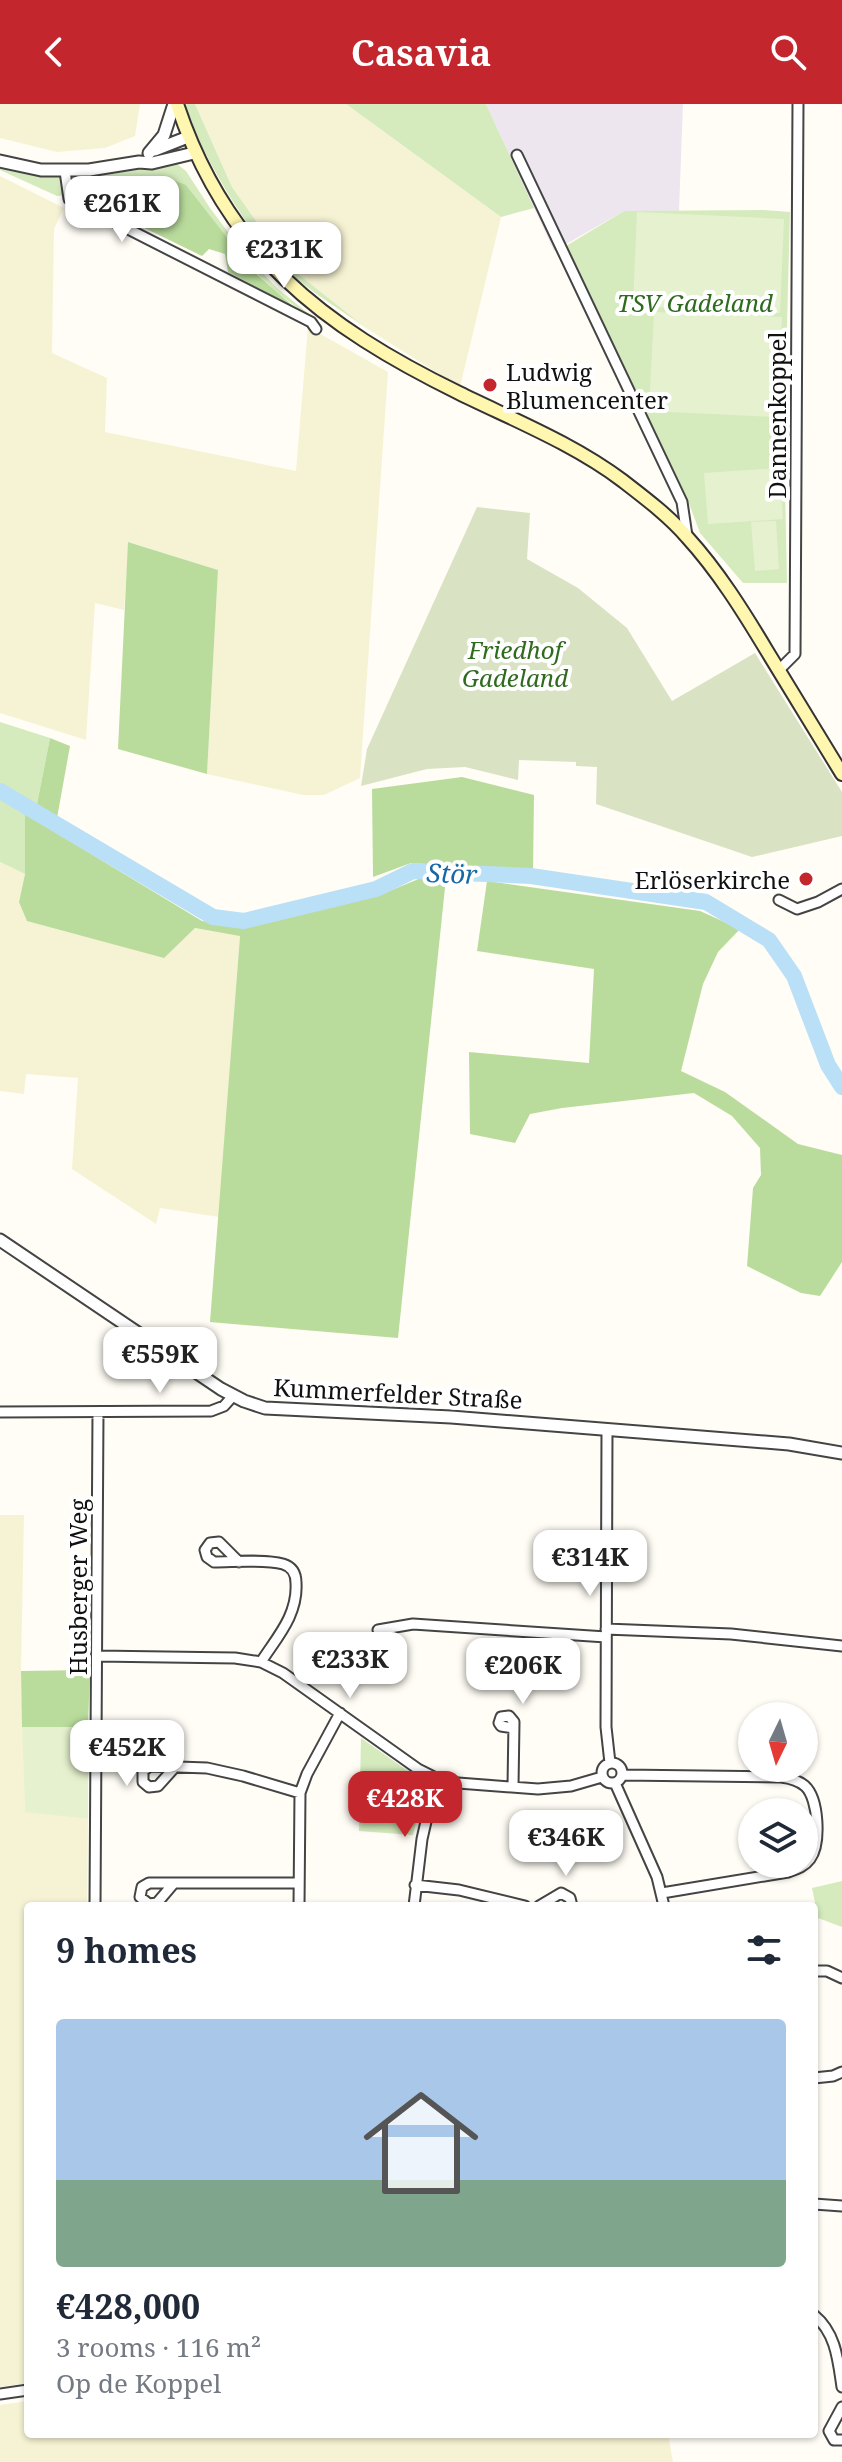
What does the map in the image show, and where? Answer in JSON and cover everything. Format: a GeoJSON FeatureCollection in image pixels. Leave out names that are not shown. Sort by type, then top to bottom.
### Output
{"type":"FeatureCollection","features":[{"type":"Feature","properties":{"kind":"main road"},"geometry":{"type":"LineString","coordinates":[[176,104],[194,153],[216,195],[247,239],[273,268],[330,317],[393,357],[543,434],[609,472],[687,536],[723,582],[840,768]]}},
{"type":"Feature","properties":{"kind":"street"},"geometry":{"type":"LineString","coordinates":[[139,162],[164,135],[176,104]]}},
{"type":"Feature","properties":{"kind":"street","name":"Dannenkoppel"},"geometry":{"type":"LineString","coordinates":[[779,670],[795,654],[798,104]]}},
{"type":"Feature","properties":{"kind":"street"},"geometry":{"type":"LineString","coordinates":[[149,153],[188,137]]}},
{"type":"Feature","properties":{"kind":"street"},"geometry":{"type":"LineString","coordinates":[[0,161],[41,170],[65,171],[152,163],[194,153]]}},
{"type":"Feature","properties":{"kind":"street"},"geometry":{"type":"LineString","coordinates":[[517,155],[682,502],[687,536]]}},
{"type":"Feature","properties":{"kind":"street"},"geometry":{"type":"LineString","coordinates":[[65,171],[69,199],[311,322],[316,329]]}},
{"type":"Feature","properties":{"kind":"street"},"geometry":{"type":"LineString","coordinates":[[779,900],[797,909],[842,889]]}},
{"type":"Feature","properties":{"kind":"street","name":"Kummerfelder Straße"},"geometry":{"type":"LineString","coordinates":[[0,1240],[233,1396],[256,1406],[274,1410],[451,1417],[789,1444],[842,1453]]}},
{"type":"Feature","properties":{"kind":"street"},"geometry":{"type":"LineString","coordinates":[[0,1412],[211,1411],[224,1406],[233,1396]]}},
{"type":"Feature","properties":{"kind":"street","name":"Husberger Weg"},"geometry":{"type":"LineString","coordinates":[[95,1902],[98,1413]]}},
{"type":"Feature","properties":{"kind":"street"},"geometry":{"type":"LineString","coordinates":[[607,1430],[606,1736],[610,1763]]}},
{"type":"Feature","properties":{"kind":"street"},"geometry":{"type":"LineString","coordinates":[[239,1562],[280,1563],[290,1567],[295,1574],[296,1603],[292,1614],[261,1662]]}},
{"type":"Feature","properties":{"kind":"street"},"geometry":{"type":"LineString","coordinates":[[378,1630],[413,1624],[606,1633],[731,1634],[842,1646]]}},
{"type":"Feature","properties":{"kind":"street"},"geometry":{"type":"LineString","coordinates":[[97,1656],[235,1658],[261,1662],[283,1673],[418,1769],[436,1778],[458,1783],[561,1788],[602,1777]]}},
{"type":"Feature","properties":{"kind":"street"},"geometry":{"type":"LineString","coordinates":[[299,1902],[300,1793],[340,1713]]}},
{"type":"Feature","properties":{"kind":"street"},"geometry":{"type":"LineString","coordinates":[[513,1728],[513,1787]]}},
{"type":"Feature","properties":{"kind":"street"},"geometry":{"type":"LineString","coordinates":[[602,1777],[603,1768],[610,1763],[619,1765],[619,1779],[663,1902]]}},
{"type":"Feature","properties":{"kind":"street"},"geometry":{"type":"LineString","coordinates":[[175,1767],[224,1771],[300,1793]]}},
{"type":"Feature","properties":{"kind":"street"},"geometry":{"type":"LineString","coordinates":[[602,1777],[608,1783],[619,1779],[781,1777],[799,1782],[813,1799],[815,1848],[801,1868],[662,1893]]}},
{"type":"Feature","properties":{"kind":"street"},"geometry":{"type":"LineString","coordinates":[[414,1902],[422,1839],[436,1778]]}},
{"type":"Feature","properties":{"kind":"street"},"geometry":{"type":"LineString","coordinates":[[174,1883],[299,1883]]}},
{"type":"Feature","properties":{"kind":"street"},"geometry":{"type":"LineString","coordinates":[[415,1885],[468,1891],[510,1902]]}},
{"type":"Feature","properties":{"kind":"street"},"geometry":{"type":"LineString","coordinates":[[546,1902],[561,1893],[571,1902]]}},
{"type":"Feature","properties":{"kind":"street"},"geometry":{"type":"LineString","coordinates":[[818,1971],[827,1971],[842,1978]]}},
{"type":"Feature","properties":{"kind":"street"},"geometry":{"type":"LineString","coordinates":[[818,2077],[842,2072]]}},
{"type":"Feature","properties":{"kind":"street"},"geometry":{"type":"LineString","coordinates":[[818,2204],[842,2206]]}},
{"type":"Feature","properties":{"kind":"street"},"geometry":{"type":"LineString","coordinates":[[818,2319],[833,2341],[842,2387]]}},
{"type":"Feature","properties":{"kind":"street"},"geometry":{"type":"LineString","coordinates":[[0,2394],[24,2391]]}},
{"type":"Feature","properties":{"kind":"street"},"geometry":{"type":"LineString","coordinates":[[842,2407],[829,2431],[834,2440],[842,2440]]}},
{"type":"Feature","properties":{"kind":"shaded area"},"geometry":{"type":"Polygon","coordinates":[[[0,104],[140,104],[135,136],[105,148],[57,152],[0,138],[0,104]]]}},
{"type":"Feature","properties":{"kind":"shaded area"},"geometry":{"type":"Polygon","coordinates":[[[195,104],[346,104],[501,217],[460,387],[366,328],[287,265],[232,187],[195,104]]]}},
{"type":"Feature","properties":{"kind":"shaded area"},"geometry":{"type":"Polygon","coordinates":[[[486,104],[683,104],[679,211],[624,211],[554,251],[486,104]]]}},
{"type":"Feature","properties":{"kind":"shaded area"},"geometry":{"type":"Polygon","coordinates":[[[0,176],[64,208],[54,229],[52,353],[107,378],[105,432],[296,471],[308,327],[388,372],[360,778],[324,795],[303,795],[207,774],[218,570],[129,542],[124,610],[95,603],[86,740],[0,713],[0,176]]]}},
{"type":"Feature","properties":{"kind":"shaded area"},"geometry":{"type":"Polygon","coordinates":[[[0,862],[25,874],[19,902],[240,935],[219,1217],[160,1208],[156,1224],[72,1169],[78,1078],[26,1074],[24,1094],[0,1091],[0,862]]]}},
{"type":"Feature","properties":{"kind":"shaded area"},"geometry":{"type":"Polygon","coordinates":[[[0,1515],[24,1515],[21,1671],[25,1811],[88,1819],[87,1902],[24,1902],[24,2384],[0,2387],[0,1515]]]}},
{"type":"Feature","properties":{"kind":"shaded area"},"geometry":{"type":"Polygon","coordinates":[[[24,2402],[24,2438],[669,2438],[673,2462],[0,2462],[0,2405],[24,2402]]]}},
{"type":"Feature","properties":{"kind":"green space"},"geometry":{"type":"Polygon","coordinates":[[[185,104],[195,104],[232,187],[287,265],[366,328],[300,281],[260,241],[215,170],[185,104]]]}},
{"type":"Feature","properties":{"kind":"green space"},"geometry":{"type":"Polygon","coordinates":[[[346,104],[486,104],[534,208],[501,217],[346,104]]]}},
{"type":"Feature","properties":{"kind":"green space"},"geometry":{"type":"Polygon","coordinates":[[[173,161],[186,171],[242,251],[277,288],[315,319],[260,276],[186,185],[79,185],[75,194],[57,196],[0,170],[0,165],[43,174],[108,174],[173,161]]]}},
{"type":"Feature","properties":{"kind":"green space"},"geometry":{"type":"Polygon","coordinates":[[[162,176],[186,185],[253,271],[294,307],[228,272],[225,254],[209,249],[202,256],[75,194],[79,185],[162,176]]]}},
{"type":"Feature","properties":{"kind":"green space","name":"TSV Gadeland"},"geometry":{"type":"Polygon","coordinates":[[[624,211],[790,212],[784,438],[787,583],[743,583],[700,533],[687,498],[566,246],[624,211]]]}},
{"type":"Feature","properties":{"kind":"green space"},"geometry":{"type":"Polygon","coordinates":[[[637,212],[784,219],[780,313],[633,306],[637,212]]]}},
{"type":"Feature","properties":{"kind":"green space"},"geometry":{"type":"Polygon","coordinates":[[[654,312],[782,317],[777,417],[649,411],[654,312]]]}},
{"type":"Feature","properties":{"kind":"green space"},"geometry":{"type":"Polygon","coordinates":[[[779,468],[783,519],[708,524],[704,473],[779,468]]]}},
{"type":"Feature","properties":{"kind":"green space","name":"Friedhof Gadeland"},"geometry":{"type":"Polygon","coordinates":[[[477,507],[530,513],[527,559],[578,588],[627,628],[672,701],[755,653],[842,792],[842,836],[752,857],[596,804],[597,767],[576,766],[576,762],[519,760],[518,780],[465,767],[427,769],[361,786],[367,749],[477,507]]]}},
{"type":"Feature","properties":{"kind":"green space"},"geometry":{"type":"Polygon","coordinates":[[[776,521],[779,569],[755,571],[751,522],[776,521]]]}},
{"type":"Feature","properties":{"kind":"green space"},"geometry":{"type":"Polygon","coordinates":[[[128,542],[218,570],[207,774],[118,749],[128,542]]]}},
{"type":"Feature","properties":{"kind":"green space"},"geometry":{"type":"Polygon","coordinates":[[[0,722],[50,738],[37,804],[25,814],[25,874],[0,862],[0,722]]]}},
{"type":"Feature","properties":{"kind":"green space"},"geometry":{"type":"Polygon","coordinates":[[[50,738],[70,746],[57,818],[37,804],[50,738]]]}},
{"type":"Feature","properties":{"kind":"green space"},"geometry":{"type":"Polygon","coordinates":[[[462,777],[534,795],[533,872],[411,863],[373,877],[372,789],[462,777]]]}},
{"type":"Feature","properties":{"kind":"green space"},"geometry":{"type":"Polygon","coordinates":[[[25,814],[202,921],[242,926],[382,894],[421,878],[446,878],[398,1338],[210,1322],[240,936],[195,928],[164,958],[27,921],[19,902],[25,874],[25,814]]]}},
{"type":"Feature","properties":{"kind":"green space"},"geometry":{"type":"Polygon","coordinates":[[[487,881],[700,911],[740,929],[718,952],[703,984],[681,1071],[725,1092],[798,1144],[842,1155],[842,1262],[820,1296],[801,1293],[747,1266],[753,1188],[761,1175],[760,1148],[732,1116],[694,1093],[530,1114],[515,1143],[470,1134],[469,1052],[589,1063],[594,969],[477,951],[487,881]]]}},
{"type":"Feature","properties":{"kind":"green space"},"geometry":{"type":"Polygon","coordinates":[[[90,1670],[88,1727],[22,1727],[21,1671],[90,1670]]]}},
{"type":"Feature","properties":{"kind":"green space"},"geometry":{"type":"Polygon","coordinates":[[[22,1727],[88,1727],[88,1819],[25,1812],[22,1727]]]}},
{"type":"Feature","properties":{"kind":"green space"},"geometry":{"type":"Polygon","coordinates":[[[361,1738],[425,1786],[413,1835],[359,1831],[361,1738]]]}},
{"type":"Feature","properties":{"kind":"green space"},"geometry":{"type":"Polygon","coordinates":[[[842,1881],[842,1927],[818,1918],[818,1902],[815,1902],[812,1888],[842,1881]]]}},
{"type":"Feature","properties":{"kind":"waterway","name":"Stör"},"geometry":{"type":"LineString","coordinates":[[0,791],[213,917],[244,921],[376,889],[413,871],[531,876],[706,902],[769,940],[794,976],[828,1065],[842,1087]]}},
{"type":"Feature","properties":{"kind":"place","name":"Ludwig Blumencenter"},"geometry":{"type":"Point","coordinates":[490,385]}},
{"type":"Feature","properties":{"kind":"place","name":"Erlöserkirche"},"geometry":{"type":"Point","coordinates":[806,879]}}]}
